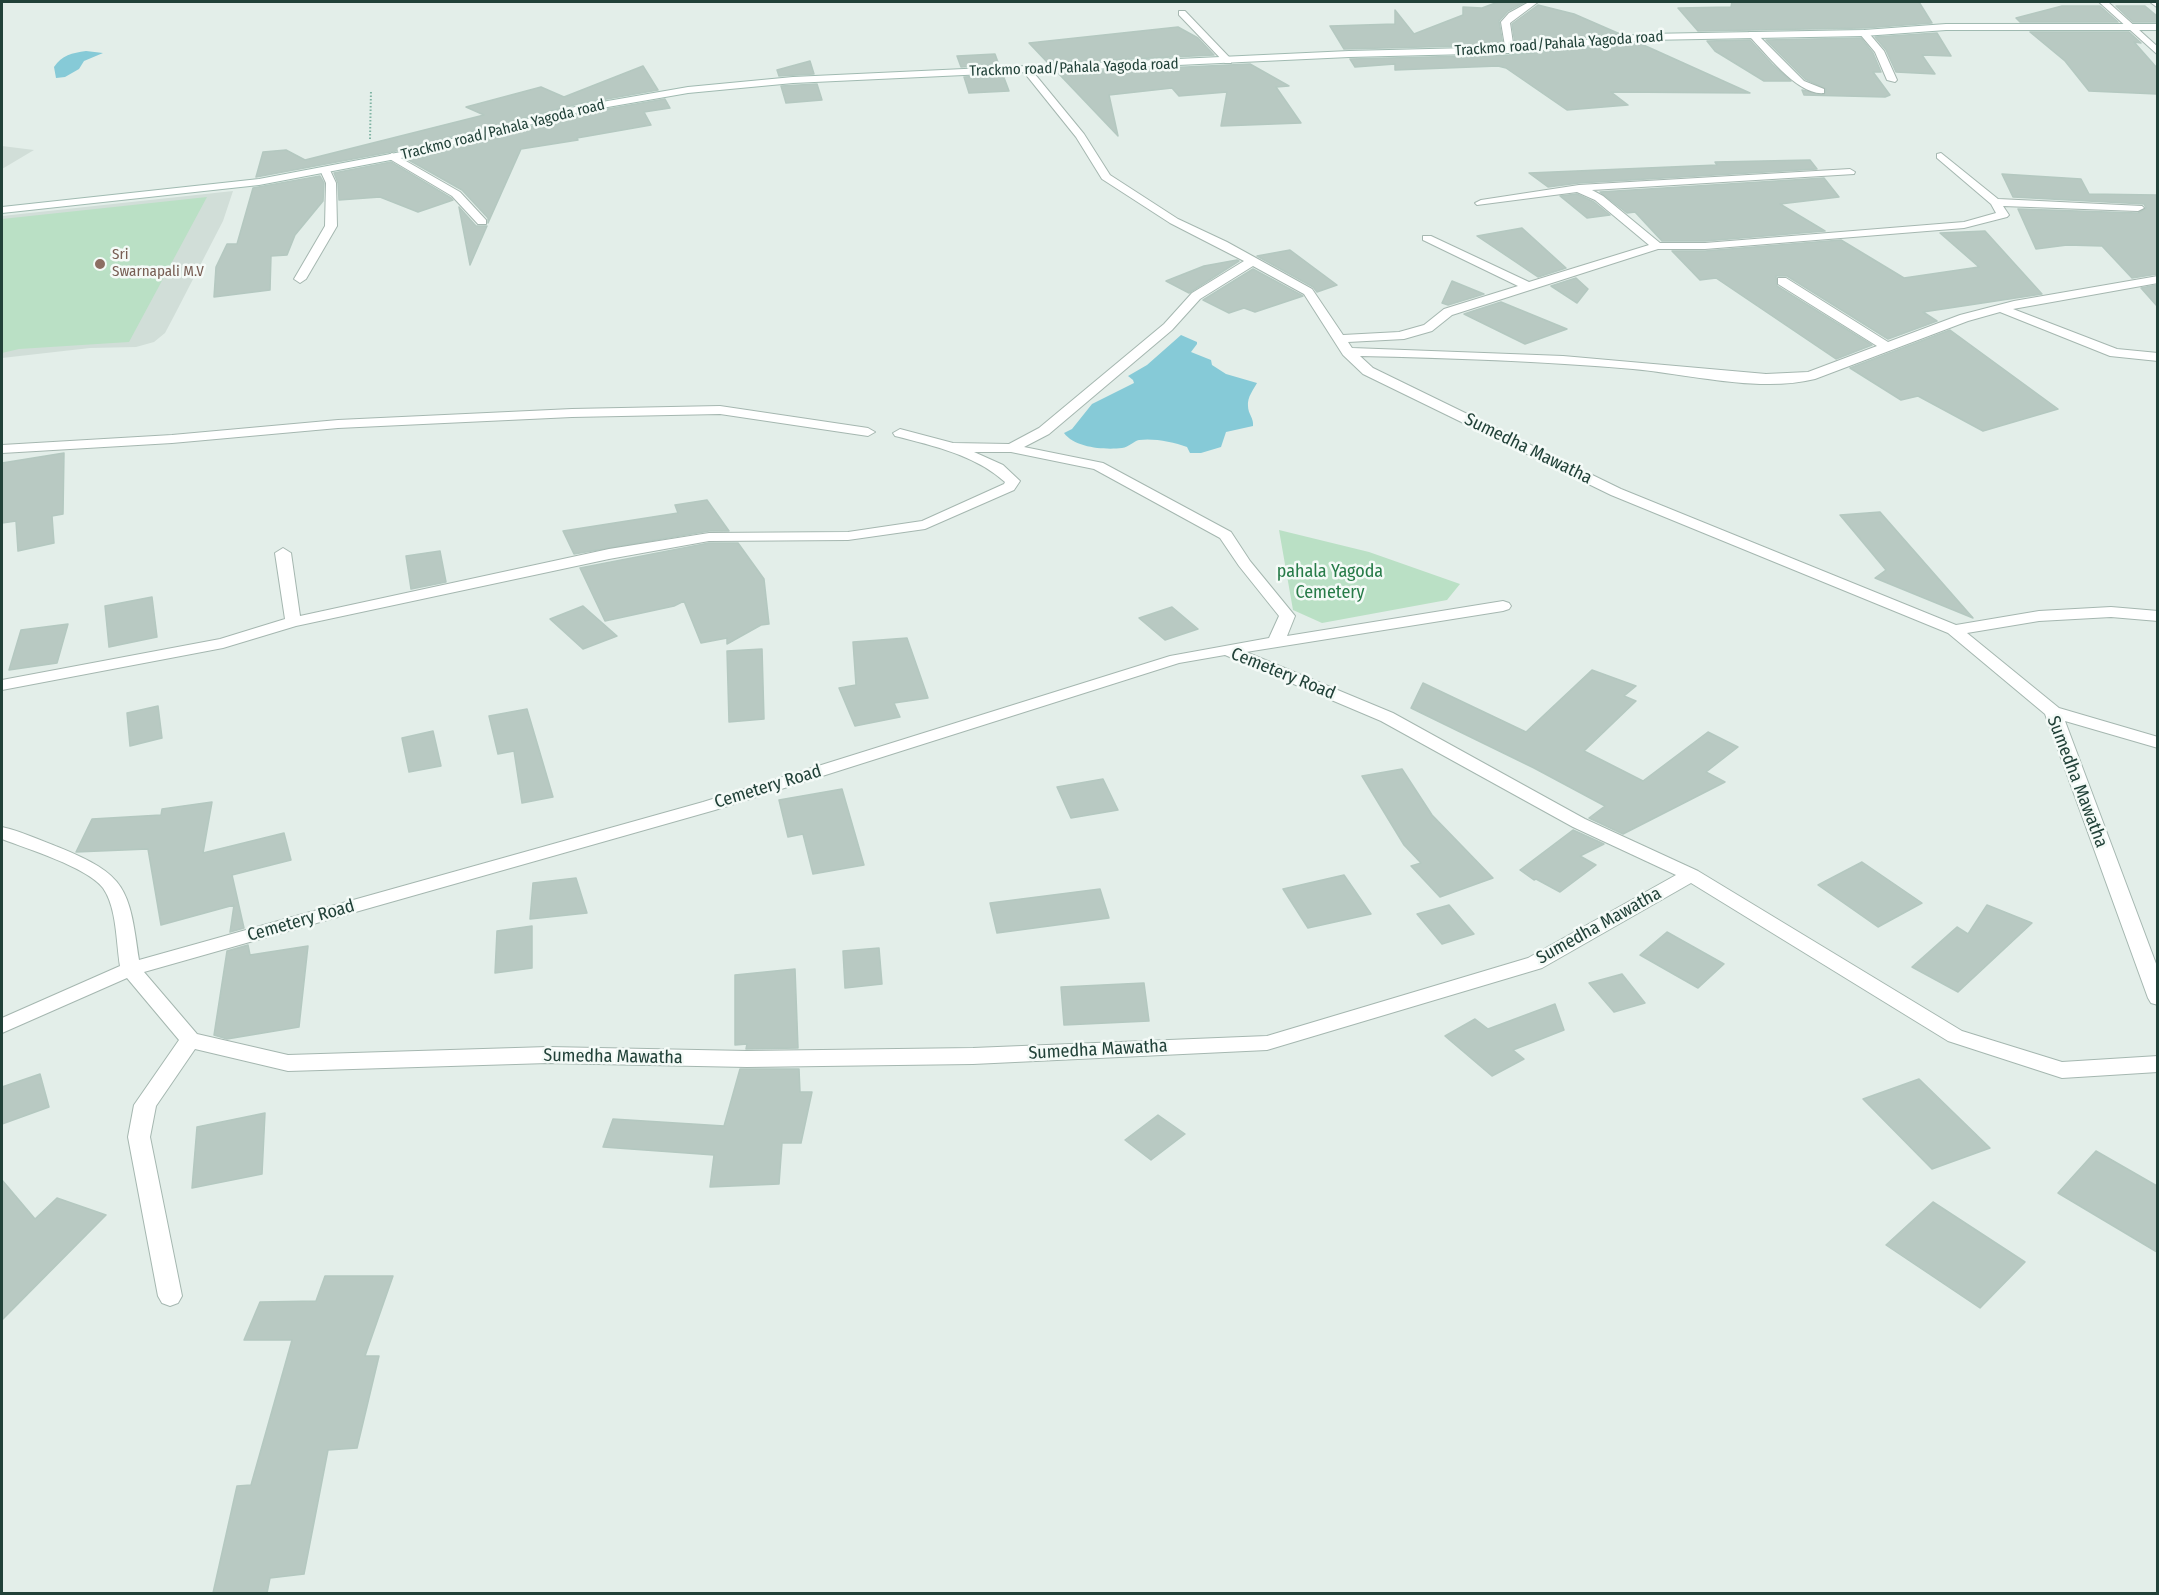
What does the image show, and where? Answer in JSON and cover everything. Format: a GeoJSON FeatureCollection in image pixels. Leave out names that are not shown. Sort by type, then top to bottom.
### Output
{"type":"FeatureCollection","features":[{"type":"Feature","properties":{"kind":"street"},"geometry":{"type":"LineString","coordinates":[[1509,51],[1505,22],[1534,2]]}},
{"type":"Feature","properties":{"kind":"street"},"geometry":{"type":"LineString","coordinates":[[2103,2],[2157,52]]}},
{"type":"Feature","properties":{"kind":"street"},"geometry":{"type":"LineString","coordinates":[[2154,2],[2157,5]]}},
{"type":"Feature","properties":{"kind":"street"},"geometry":{"type":"LineString","coordinates":[[1182,13],[1228,61]]}},
{"type":"Feature","properties":{"kind":"street","name":"Trackmo road/Pahala Yagoda road"},"geometry":{"type":"LineString","coordinates":[[2,210],[259,182],[392,156],[579,109],[688,90],[793,80],[1349,54],[1509,51],[1647,37],[1864,33],[1946,27],[2157,27]]}},
{"type":"Feature","properties":{"kind":"street"},"geometry":{"type":"LineString","coordinates":[[1864,33],[1879,51],[1892,80]]}},
{"type":"Feature","properties":{"kind":"street"},"geometry":{"type":"LineString","coordinates":[[1752,34],[1802,83],[1821,91]]}},
{"type":"Feature","properties":{"kind":"street","name":"Sumedha Mawatha"},"geometry":{"type":"LineString","coordinates":[[1026,69],[1080,136],[1106,177],[1150,206],[1308,292],[1348,352],[1368,371],[1616,492],[1954,630],[2053,712],[2157,998]]}},
{"type":"Feature","properties":{"kind":"street"},"geometry":{"type":"LineString","coordinates":[[392,156],[456,194],[482,222]]}},
{"type":"Feature","properties":{"kind":"street"},"geometry":{"type":"LineString","coordinates":[[1339,339],[1400,336],[1428,328],[1448,312],[1657,246],[1705,246],[1964,225],[2003,215],[1995,202],[1941,156]]}},
{"type":"Feature","properties":{"kind":"street"},"geometry":{"type":"LineString","coordinates":[[300,279],[332,226],[331,183],[325,170]]}},
{"type":"Feature","properties":{"kind":"street"},"geometry":{"type":"LineString","coordinates":[[1481,203],[1579,188],[1850,172]]}},
{"type":"Feature","properties":{"kind":"street"},"geometry":{"type":"LineString","coordinates":[[1579,188],[1599,198],[1657,246]]}},
{"type":"Feature","properties":{"kind":"street"},"geometry":{"type":"LineString","coordinates":[[1995,202],[2138,208]]}},
{"type":"Feature","properties":{"kind":"street"},"geometry":{"type":"LineString","coordinates":[[1427,238],[1527,286]]}},
{"type":"Feature","properties":{"kind":"street"},"geometry":{"type":"LineString","coordinates":[[1011,448],[1044,431],[1168,327],[1196,296],[1252,261]]}},
{"type":"Feature","properties":{"kind":"street"},"geometry":{"type":"LineString","coordinates":[[1348,352],[1448,354],[1624,364],[1703,375],[1786,379],[1810,376],[1964,318],[2157,279]]}},
{"type":"Feature","properties":{"kind":"street"},"geometry":{"type":"LineString","coordinates":[[1782,281],[1885,346]]}},
{"type":"Feature","properties":{"kind":"street"},"geometry":{"type":"LineString","coordinates":[[2002,309],[2115,353],[2157,357]]}},
{"type":"Feature","properties":{"kind":"street"},"geometry":{"type":"LineString","coordinates":[[2,449],[172,439],[338,424],[572,413],[720,410],[868,432]]}},
{"type":"Feature","properties":{"kind":"street"},"geometry":{"type":"LineString","coordinates":[[2,686],[223,642],[293,622],[609,554],[709,537],[848,536],[925,525],[1009,487],[1012,481],[998,468],[953,447],[900,433]]}},
{"type":"Feature","properties":{"kind":"street"},"geometry":{"type":"LineString","coordinates":[[953,447],[1011,448],[1098,466],[1226,535],[1244,562],[1287,616],[1276,642]]}},
{"type":"Feature","properties":{"kind":"street"},"geometry":{"type":"LineString","coordinates":[[283,553],[293,622]]}},
{"type":"Feature","properties":{"kind":"street"},"geometry":{"type":"LineString","coordinates":[[1227,650],[1503,606]]}},
{"type":"Feature","properties":{"kind":"street"},"geometry":{"type":"LineString","coordinates":[[1954,630],[2039,616],[2111,612],[2157,616]]}},
{"type":"Feature","properties":{"kind":"street","name":"Cemetery Road"},"geometry":{"type":"LineString","coordinates":[[130,969],[708,806],[1176,658],[1227,650],[1387,717],[1580,823],[1691,875]]}},
{"type":"Feature","properties":{"kind":"street"},"geometry":{"type":"LineString","coordinates":[[2053,712],[2157,743]]}},
{"type":"Feature","properties":{"kind":"street"},"geometry":{"type":"LineString","coordinates":[[2,833],[79,862],[110,882],[119,906],[130,969],[190,1040],[145,1105],[139,1137],[170,1296]]}},
{"type":"Feature","properties":{"kind":"street"},"geometry":{"type":"LineString","coordinates":[[1691,875],[1955,1036],[2062,1070],[2157,1064]]}},
{"type":"Feature","properties":{"kind":"street","name":"Sumedha Mawatha"},"geometry":{"type":"LineString","coordinates":[[190,1040],[288,1063],[548,1055],[747,1059],[973,1056],[1268,1042],[1535,963],[1691,875]]}},
{"type":"Feature","properties":{"kind":"street"},"geometry":{"type":"LineString","coordinates":[[2,1026],[130,969]]}},
{"type":"Feature","properties":{"kind":"path"},"geometry":{"type":"LineString","coordinates":[[371,90],[370,150],[374,160]]}},
{"type":"Feature","properties":{"kind":"shaded area"},"geometry":{"type":"Polygon","coordinates":[[[2,146],[34,150],[2,169],[2,146]]]}},
{"type":"Feature","properties":{"kind":"shaded area","name":"Sri Swarnapali M.V"},"geometry":{"type":"Polygon","coordinates":[[[233,191],[223,221],[174,316],[165,333],[154,342],[136,347],[90,348],[2,358],[2,216],[233,191]]]}},
{"type":"Feature","properties":{"kind":"green space","name":"Sri Swarnapali M.V"},"geometry":{"type":"Polygon","coordinates":[[[207,197],[129,342],[19,349],[2,353],[2,219],[207,197]]]}},
{"type":"Feature","properties":{"kind":"green space","name":"pahala Yagoda Cemetery"},"geometry":{"type":"Polygon","coordinates":[[[1279,530],[1369,552],[1460,584],[1447,600],[1322,623],[1293,610],[1279,530]]]}},
{"type":"Feature","properties":{"kind":"water"},"geometry":{"type":"Polygon","coordinates":[[[86,51],[103,53],[84,61],[79,69],[65,77],[56,78],[54,67],[60,60],[86,51]]]}},
{"type":"Feature","properties":{"kind":"water"},"geometry":{"type":"Polygon","coordinates":[[[1181,335],[1197,342],[1191,352],[1211,360],[1212,365],[1226,374],[1257,383],[1248,403],[1253,426],[1226,432],[1221,447],[1201,453],[1190,453],[1187,447],[1170,442],[1151,440],[1139,440],[1122,448],[1091,447],[1075,442],[1064,433],[1072,429],[1092,404],[1134,383],[1128,376],[1147,365],[1181,335]]]}},
{"type":"Feature","properties":{"kind":"building"},"geometry":{"type":"Polygon","coordinates":[[[1498,2],[1525,2],[1508,11],[1499,21],[1503,45],[1344,49],[1330,26],[1395,24],[1395,10],[1414,34],[1463,15],[1463,7],[1482,8],[1498,2]]]}},
{"type":"Feature","properties":{"kind":"building"},"geometry":{"type":"Polygon","coordinates":[[[1732,2],[1919,2],[1932,23],[1864,28],[1698,31],[1678,8],[1731,7],[1732,2]]]}},
{"type":"Feature","properties":{"kind":"building"},"geometry":{"type":"Polygon","coordinates":[[[1538,5],[1574,14],[1620,34],[1515,44],[1512,24],[1538,5]]]}},
{"type":"Feature","properties":{"kind":"building"},"geometry":{"type":"Polygon","coordinates":[[[2062,6],[2100,6],[2118,22],[2020,22],[2016,18],[2062,6]]]}},
{"type":"Feature","properties":{"kind":"building"},"geometry":{"type":"Polygon","coordinates":[[[2116,6],[2145,6],[2157,16],[2157,22],[2133,22],[2116,6]]]}},
{"type":"Feature","properties":{"kind":"building"},"geometry":{"type":"Polygon","coordinates":[[[1178,27],[1198,38],[1214,55],[1048,63],[1029,43],[1178,27]]]}},
{"type":"Feature","properties":{"kind":"building"},"geometry":{"type":"Polygon","coordinates":[[[2030,32],[2129,32],[2141,43],[2134,42],[2157,68],[2157,94],[2089,91],[2065,61],[2030,32]]]}},
{"type":"Feature","properties":{"kind":"building"},"geometry":{"type":"Polygon","coordinates":[[[1937,33],[1951,56],[1922,55],[1935,74],[1896,72],[1886,50],[1875,37],[1937,33]]]}},
{"type":"Feature","properties":{"kind":"building"},"geometry":{"type":"Polygon","coordinates":[[[1861,38],[1873,53],[1881,72],[1873,72],[1890,95],[1885,97],[1804,95],[1802,90],[1824,95],[1826,89],[1805,79],[1766,40],[1861,38]]]}},
{"type":"Feature","properties":{"kind":"building"},"geometry":{"type":"Polygon","coordinates":[[[1750,40],[1791,81],[1764,81],[1715,51],[1707,41],[1750,40]]]}},
{"type":"Feature","properties":{"kind":"building"},"geometry":{"type":"Polygon","coordinates":[[[1639,43],[1750,93],[1611,92],[1628,105],[1567,110],[1506,68],[1498,66],[1395,70],[1395,64],[1355,67],[1350,59],[1509,55],[1639,43]]]}},
{"type":"Feature","properties":{"kind":"building"},"geometry":{"type":"Polygon","coordinates":[[[995,54],[999,65],[961,67],[957,56],[995,54]]]}},
{"type":"Feature","properties":{"kind":"building"},"geometry":{"type":"Polygon","coordinates":[[[810,61],[814,74],[779,76],[777,70],[810,61]]]}},
{"type":"Feature","properties":{"kind":"building"},"geometry":{"type":"Polygon","coordinates":[[[1250,64],[1289,86],[1276,87],[1301,123],[1221,126],[1227,92],[1179,96],[1172,88],[1109,95],[1118,136],[1058,73],[1250,64]]]}},
{"type":"Feature","properties":{"kind":"building"},"geometry":{"type":"Polygon","coordinates":[[[643,66],[658,90],[578,104],[401,150],[256,177],[263,152],[286,150],[305,160],[484,115],[466,107],[541,87],[564,97],[643,66]]]}},
{"type":"Feature","properties":{"kind":"building"},"geometry":{"type":"Polygon","coordinates":[[[1003,75],[1009,91],[969,93],[964,77],[1003,75]]]}},
{"type":"Feature","properties":{"kind":"building"},"geometry":{"type":"Polygon","coordinates":[[[817,84],[822,100],[786,103],[781,86],[817,84]]]}},
{"type":"Feature","properties":{"kind":"building"},"geometry":{"type":"Polygon","coordinates":[[[665,99],[670,108],[644,112],[651,125],[521,149],[488,223],[488,218],[462,190],[407,159],[579,114],[665,99]]]}},
{"type":"Feature","properties":{"kind":"building"},"geometry":{"type":"Polygon","coordinates":[[[1810,160],[1817,169],[1579,183],[1548,187],[1529,173],[1717,165],[1715,162],[1810,160]]]}},
{"type":"Feature","properties":{"kind":"building"},"geometry":{"type":"Polygon","coordinates":[[[391,162],[453,200],[418,212],[380,197],[339,200],[338,183],[334,173],[391,162]]]}},
{"type":"Feature","properties":{"kind":"building"},"geometry":{"type":"Polygon","coordinates":[[[2002,174],[2081,179],[2089,194],[2157,195],[2157,274],[2132,278],[2102,246],[2067,245],[2036,249],[2018,209],[2138,213],[2146,208],[2144,204],[2013,197],[2002,174]]]}},
{"type":"Feature","properties":{"kind":"building"},"geometry":{"type":"Polygon","coordinates":[[[320,176],[324,183],[323,201],[295,235],[287,255],[271,256],[270,290],[214,297],[216,267],[227,244],[237,244],[253,188],[320,176]]]}},
{"type":"Feature","properties":{"kind":"building"},"geometry":{"type":"Polygon","coordinates":[[[1824,178],[1839,197],[1780,204],[1825,231],[1705,241],[1662,241],[1635,212],[1627,213],[1600,192],[1824,178]]]}},
{"type":"Feature","properties":{"kind":"building"},"geometry":{"type":"Polygon","coordinates":[[[1577,194],[1594,202],[1610,215],[1587,218],[1560,196],[1577,194]]]}},
{"type":"Feature","properties":{"kind":"building"},"geometry":{"type":"Polygon","coordinates":[[[459,207],[476,226],[487,226],[470,265],[459,207]]]}},
{"type":"Feature","properties":{"kind":"building"},"geometry":{"type":"Polygon","coordinates":[[[1522,228],[1566,268],[1538,277],[1477,236],[1522,228]]]}},
{"type":"Feature","properties":{"kind":"building"},"geometry":{"type":"Polygon","coordinates":[[[1985,231],[2042,294],[1923,312],[1937,321],[1888,339],[1787,276],[1776,276],[1777,286],[1872,345],[1836,359],[1716,278],[1700,280],[1672,251],[1705,251],[1841,240],[1904,278],[1979,267],[1940,233],[1985,231]]]}},
{"type":"Feature","properties":{"kind":"building"},"geometry":{"type":"Polygon","coordinates":[[[1290,250],[1337,285],[1317,292],[1313,287],[1257,256],[1290,250]]]}},
{"type":"Feature","properties":{"kind":"building"},"geometry":{"type":"Polygon","coordinates":[[[1239,261],[1189,293],[1166,281],[1204,266],[1239,261]]]}},
{"type":"Feature","properties":{"kind":"building"},"geometry":{"type":"Polygon","coordinates":[[[1253,269],[1303,296],[1255,312],[1244,308],[1229,313],[1203,300],[1253,269]]]}},
{"type":"Feature","properties":{"kind":"building"},"geometry":{"type":"Polygon","coordinates":[[[1576,278],[1588,289],[1577,303],[1551,286],[1576,278]]]}},
{"type":"Feature","properties":{"kind":"building"},"geometry":{"type":"Polygon","coordinates":[[[1452,281],[1484,294],[1448,305],[1442,303],[1452,281]]]}},
{"type":"Feature","properties":{"kind":"building"},"geometry":{"type":"Polygon","coordinates":[[[2157,285],[2157,306],[2141,288],[2157,285]]]}},
{"type":"Feature","properties":{"kind":"building"},"geometry":{"type":"Polygon","coordinates":[[[1501,302],[1567,329],[1525,344],[1464,314],[1501,302]]]}},
{"type":"Feature","properties":{"kind":"building"},"geometry":{"type":"Polygon","coordinates":[[[1950,330],[2058,409],[1983,431],[1918,396],[1901,400],[1850,368],[1950,330]]]}},
{"type":"Feature","properties":{"kind":"building"},"geometry":{"type":"Polygon","coordinates":[[[64,453],[63,514],[52,516],[54,543],[18,551],[16,521],[2,523],[2,463],[64,453]]]}},
{"type":"Feature","properties":{"kind":"building"},"geometry":{"type":"Polygon","coordinates":[[[707,500],[729,531],[709,531],[574,554],[563,531],[678,513],[675,505],[707,500]]]}},
{"type":"Feature","properties":{"kind":"building"},"geometry":{"type":"Polygon","coordinates":[[[1880,512],[1973,618],[1875,578],[1886,570],[1840,515],[1880,512]]]}},
{"type":"Feature","properties":{"kind":"building"},"geometry":{"type":"Polygon","coordinates":[[[709,543],[738,543],[764,579],[769,624],[761,625],[727,644],[727,638],[701,643],[684,601],[674,606],[605,621],[580,568],[709,543]]]}},
{"type":"Feature","properties":{"kind":"building"},"geometry":{"type":"Polygon","coordinates":[[[440,551],[446,582],[411,589],[406,556],[440,551]]]}},
{"type":"Feature","properties":{"kind":"building"},"geometry":{"type":"Polygon","coordinates":[[[152,597],[157,637],[109,647],[105,606],[152,597]]]}},
{"type":"Feature","properties":{"kind":"building"},"geometry":{"type":"Polygon","coordinates":[[[583,606],[617,636],[583,649],[550,619],[583,606]]]}},
{"type":"Feature","properties":{"kind":"building"},"geometry":{"type":"Polygon","coordinates":[[[1172,607],[1198,629],[1165,640],[1139,618],[1172,607]]]}},
{"type":"Feature","properties":{"kind":"building"},"geometry":{"type":"Polygon","coordinates":[[[68,624],[57,663],[9,670],[21,630],[68,624]]]}},
{"type":"Feature","properties":{"kind":"building"},"geometry":{"type":"Polygon","coordinates":[[[907,638],[928,698],[894,703],[900,717],[855,726],[839,688],[856,685],[853,642],[907,638]]]}},
{"type":"Feature","properties":{"kind":"building"},"geometry":{"type":"Polygon","coordinates":[[[762,649],[764,719],[729,722],[727,651],[762,649]]]}},
{"type":"Feature","properties":{"kind":"building"},"geometry":{"type":"Polygon","coordinates":[[[1592,670],[1636,686],[1624,696],[1636,701],[1584,751],[1643,781],[1708,732],[1738,747],[1706,772],[1725,782],[1623,834],[1589,818],[1605,806],[1534,768],[1411,708],[1423,683],[1526,732],[1592,670]]]}},
{"type":"Feature","properties":{"kind":"building"},"geometry":{"type":"Polygon","coordinates":[[[158,706],[162,738],[130,746],[127,713],[158,706]]]}},
{"type":"Feature","properties":{"kind":"building"},"geometry":{"type":"Polygon","coordinates":[[[527,709],[553,797],[522,803],[514,751],[498,754],[489,716],[527,709]]]}},
{"type":"Feature","properties":{"kind":"building"},"geometry":{"type":"Polygon","coordinates":[[[433,731],[441,766],[409,772],[402,738],[433,731]]]}},
{"type":"Feature","properties":{"kind":"building"},"geometry":{"type":"Polygon","coordinates":[[[1402,769],[1432,815],[1493,878],[1440,897],[1411,866],[1421,863],[1404,845],[1362,776],[1402,769]]]}},
{"type":"Feature","properties":{"kind":"building"},"geometry":{"type":"Polygon","coordinates":[[[1103,779],[1118,810],[1071,818],[1057,787],[1103,779]]]}},
{"type":"Feature","properties":{"kind":"building"},"geometry":{"type":"Polygon","coordinates":[[[842,789],[864,865],[813,874],[803,834],[788,837],[779,800],[842,789]]]}},
{"type":"Feature","properties":{"kind":"building"},"geometry":{"type":"Polygon","coordinates":[[[212,802],[203,853],[284,833],[291,860],[232,875],[244,928],[230,932],[234,905],[161,925],[148,849],[76,852],[92,819],[161,815],[162,809],[212,802]]]}},
{"type":"Feature","properties":{"kind":"building"},"geometry":{"type":"Polygon","coordinates":[[[1573,830],[1604,844],[1580,856],[1596,865],[1560,892],[1534,880],[1520,870],[1573,830]]]}},
{"type":"Feature","properties":{"kind":"building"},"geometry":{"type":"Polygon","coordinates":[[[1862,862],[1922,903],[1878,927],[1818,885],[1862,862]]]}},
{"type":"Feature","properties":{"kind":"building"},"geometry":{"type":"Polygon","coordinates":[[[1344,875],[1371,914],[1308,928],[1283,889],[1344,875]]]}},
{"type":"Feature","properties":{"kind":"building"},"geometry":{"type":"Polygon","coordinates":[[[576,878],[587,913],[530,919],[533,883],[576,878]]]}},
{"type":"Feature","properties":{"kind":"building"},"geometry":{"type":"Polygon","coordinates":[[[1100,889],[1109,918],[997,933],[990,903],[1100,889]]]}},
{"type":"Feature","properties":{"kind":"building"},"geometry":{"type":"Polygon","coordinates":[[[1449,905],[1474,934],[1442,944],[1417,914],[1449,905]]]}},
{"type":"Feature","properties":{"kind":"building"},"geometry":{"type":"Polygon","coordinates":[[[1987,905],[2032,923],[1958,992],[1912,967],[1957,927],[1968,934],[1987,905]]]}},
{"type":"Feature","properties":{"kind":"building"},"geometry":{"type":"Polygon","coordinates":[[[532,926],[532,968],[495,973],[497,931],[532,926]]]}},
{"type":"Feature","properties":{"kind":"building"},"geometry":{"type":"Polygon","coordinates":[[[1667,932],[1724,964],[1698,988],[1640,955],[1667,932]]]}},
{"type":"Feature","properties":{"kind":"building"},"geometry":{"type":"Polygon","coordinates":[[[248,945],[250,955],[308,946],[299,1027],[227,1039],[214,1035],[227,951],[248,945]]]}},
{"type":"Feature","properties":{"kind":"building"},"geometry":{"type":"Polygon","coordinates":[[[879,948],[882,984],[845,988],[843,951],[879,948]]]}},
{"type":"Feature","properties":{"kind":"building"},"geometry":{"type":"Polygon","coordinates":[[[795,969],[798,1048],[746,1049],[747,1044],[735,1045],[735,975],[795,969]]]}},
{"type":"Feature","properties":{"kind":"building"},"geometry":{"type":"Polygon","coordinates":[[[1622,974],[1645,1003],[1614,1012],[1589,983],[1622,974]]]}},
{"type":"Feature","properties":{"kind":"building"},"geometry":{"type":"Polygon","coordinates":[[[1144,983],[1149,1021],[1064,1025],[1061,987],[1144,983]]]}},
{"type":"Feature","properties":{"kind":"building"},"geometry":{"type":"Polygon","coordinates":[[[1555,1004],[1564,1030],[1513,1050],[1524,1059],[1492,1076],[1445,1036],[1475,1019],[1488,1029],[1555,1004]]]}},
{"type":"Feature","properties":{"kind":"building"},"geometry":{"type":"Polygon","coordinates":[[[740,1069],[799,1069],[800,1092],[812,1092],[801,1143],[782,1143],[779,1184],[710,1187],[714,1155],[603,1147],[613,1119],[724,1126],[740,1069]]]}},
{"type":"Feature","properties":{"kind":"building"},"geometry":{"type":"Polygon","coordinates":[[[40,1074],[49,1107],[2,1124],[2,1087],[40,1074]]]}},
{"type":"Feature","properties":{"kind":"building"},"geometry":{"type":"Polygon","coordinates":[[[1919,1079],[1990,1148],[1932,1169],[1863,1099],[1919,1079]]]}},
{"type":"Feature","properties":{"kind":"building"},"geometry":{"type":"Polygon","coordinates":[[[265,1113],[262,1174],[192,1188],[197,1127],[265,1113]]]}},
{"type":"Feature","properties":{"kind":"building"},"geometry":{"type":"Polygon","coordinates":[[[1158,1115],[1185,1134],[1151,1160],[1125,1140],[1158,1115]]]}},
{"type":"Feature","properties":{"kind":"building"},"geometry":{"type":"Polygon","coordinates":[[[2096,1151],[2157,1186],[2157,1252],[2058,1193],[2096,1151]]]}},
{"type":"Feature","properties":{"kind":"building"},"geometry":{"type":"Polygon","coordinates":[[[2,1180],[35,1219],[57,1198],[106,1215],[2,1320],[2,1180]]]}},
{"type":"Feature","properties":{"kind":"building"},"geometry":{"type":"Polygon","coordinates":[[[1933,1202],[2025,1262],[1980,1308],[1886,1245],[1933,1202]]]}},
{"type":"Feature","properties":{"kind":"building"},"geometry":{"type":"Polygon","coordinates":[[[325,1276],[393,1276],[365,1356],[379,1356],[357,1448],[328,1450],[304,1574],[270,1578],[267,1593],[213,1593],[237,1486],[251,1485],[292,1340],[244,1340],[260,1302],[316,1301],[325,1276]]]}},
{"type":"Feature","properties":{"kind":"place","name":"Sri Swarnapali M.V"},"geometry":{"type":"Point","coordinates":[100,264]}}]}
